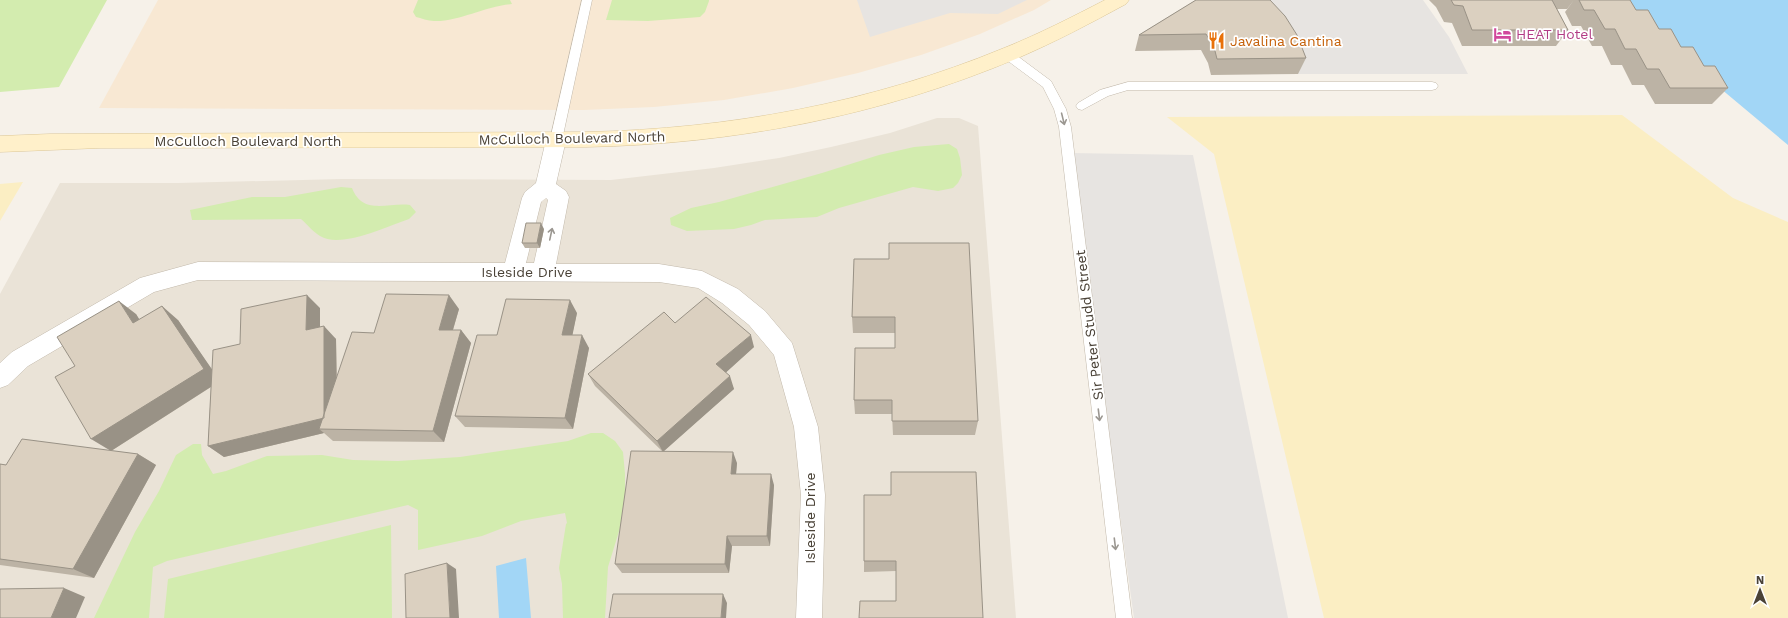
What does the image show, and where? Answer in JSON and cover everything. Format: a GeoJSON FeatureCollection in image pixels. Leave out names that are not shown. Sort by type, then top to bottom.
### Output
{"type":"FeatureCollection","features":[{"type":"Feature","properties":{"kind":"street","name":"McCulloch Boulevard North"},"geometry":{"type":"LineString","coordinates":[[0,144],[100,141],[556,140],[656,137],[735,128],[812,114],[886,97],[956,75],[1008,55],[1081,22],[1120,0]]}},
{"type":"Feature","properties":{"kind":"street"},"geometry":{"type":"LineString","coordinates":[[513,272],[532,198],[545,187],[556,140]]}},
{"type":"Feature","properties":{"kind":"street"},"geometry":{"type":"LineString","coordinates":[[543,273],[559,197],[545,187]]}},
{"type":"Feature","properties":{"kind":"street","name":"Isleside Drive"},"geometry":{"type":"LineString","coordinates":[[0,378],[20,359],[148,284],[198,271],[659,273],[702,280],[730,296],[757,318],[784,350],[806,427],[813,495],[809,618]]}},
{"type":"Feature","properties":{"kind":"lane"},"geometry":{"type":"LineString","coordinates":[[556,140],[587,0]]}},
{"type":"Feature","properties":{"kind":"lane","name":"Sir Peter Studd Street"},"geometry":{"type":"LineString","coordinates":[[1008,55],[1047,84],[1060,109],[1065,128],[1124,618]]}},
{"type":"Feature","properties":{"kind":"lane"},"geometry":{"type":"LineString","coordinates":[[1082,106],[1100,93],[1128,86],[1432,86]]}},
{"type":"Feature","properties":{"kind":"shaded area"},"geometry":{"type":"Polygon","coordinates":[[[158,0],[1051,0],[1034,10],[980,34],[921,55],[858,73],[793,88],[724,100],[654,107],[584,110],[99,108],[158,0]]]}},
{"type":"Feature","properties":{"kind":"shaded area"},"geometry":{"type":"Polygon","coordinates":[[[857,0],[1027,0],[998,14],[950,13],[870,37],[857,0]]]}},
{"type":"Feature","properties":{"kind":"shaded area"},"geometry":{"type":"Polygon","coordinates":[[[1248,0],[1423,0],[1449,37],[1468,74],[1298,74],[1248,0]]]}},
{"type":"Feature","properties":{"kind":"shaded area"},"geometry":{"type":"Polygon","coordinates":[[[937,118],[959,118],[978,126],[1016,618],[0,618],[0,294],[60,183],[178,183],[342,179],[611,180],[714,168],[779,158],[890,133],[937,118]]]}},
{"type":"Feature","properties":{"kind":"shaded area"},"geometry":{"type":"Polygon","coordinates":[[[1070,153],[1193,155],[1288,618],[1134,618],[1070,153]]]}},
{"type":"Feature","properties":{"kind":"green space"},"geometry":{"type":"Polygon","coordinates":[[[0,0],[107,0],[59,87],[0,92],[0,0]]]}},
{"type":"Feature","properties":{"kind":"green space"},"geometry":{"type":"Polygon","coordinates":[[[418,0],[510,0],[512,4],[502,5],[453,19],[434,21],[416,17],[413,12],[418,0]]]}},
{"type":"Feature","properties":{"kind":"green space"},"geometry":{"type":"Polygon","coordinates":[[[612,0],[709,1],[705,12],[700,17],[648,21],[606,20],[612,0]]]}},
{"type":"Feature","properties":{"kind":"green space"},"geometry":{"type":"Polygon","coordinates":[[[949,144],[957,149],[960,158],[962,175],[958,183],[953,188],[938,191],[913,187],[839,208],[817,217],[765,220],[734,229],[687,231],[671,225],[670,218],[691,208],[719,202],[822,173],[879,155],[914,147],[949,144]]]}},
{"type":"Feature","properties":{"kind":"green space"},"geometry":{"type":"Polygon","coordinates":[[[341,187],[352,188],[357,197],[369,205],[410,205],[416,212],[409,219],[377,231],[340,240],[320,236],[301,219],[192,220],[190,210],[252,197],[285,197],[341,187]]]}},
{"type":"Feature","properties":{"kind":"green space"},"geometry":{"type":"Polygon","coordinates":[[[591,433],[603,433],[615,441],[623,452],[625,474],[625,493],[620,528],[608,567],[605,618],[563,618],[562,584],[559,568],[567,523],[565,513],[521,521],[482,536],[418,550],[418,510],[408,505],[167,561],[153,567],[149,618],[94,618],[135,532],[159,491],[176,455],[193,444],[201,444],[202,455],[213,474],[226,471],[267,456],[322,455],[353,460],[398,461],[460,457],[568,441],[591,433]]]}},
{"type":"Feature","properties":{"kind":"green space"},"geometry":{"type":"Polygon","coordinates":[[[391,525],[392,618],[164,618],[168,579],[391,525]]]}},
{"type":"Feature","properties":{"kind":"sand"},"geometry":{"type":"Polygon","coordinates":[[[1622,115],[1733,198],[1788,222],[1788,618],[1324,618],[1214,154],[1167,117],[1622,115]]]}},
{"type":"Feature","properties":{"kind":"sand"},"geometry":{"type":"Polygon","coordinates":[[[23,182],[0,221],[0,184],[23,182]]]}},
{"type":"Feature","properties":{"kind":"water"},"geometry":{"type":"Polygon","coordinates":[[[1608,0],[1788,0],[1788,145],[1635,17],[1608,0]]]}},
{"type":"Feature","properties":{"kind":"water"},"geometry":{"type":"Polygon","coordinates":[[[526,558],[531,618],[499,618],[496,566],[526,558]]]}},
{"type":"Feature","properties":{"kind":"building","name":"Javalina Cantina"},"geometry":{"type":"Polygon","coordinates":[[[1196,0],[1270,0],[1285,16],[1297,35],[1306,58],[1217,59],[1214,47],[1206,34],[1139,35],[1196,0]]]}},
{"type":"Feature","properties":{"kind":"building"},"geometry":{"type":"Polygon","coordinates":[[[1451,0],[1552,0],[1568,30],[1472,30],[1463,6],[1454,5],[1451,0]]]}},
{"type":"Feature","properties":{"kind":"building"},"geometry":{"type":"Polygon","coordinates":[[[1579,0],[1630,0],[1636,10],[1648,10],[1659,29],[1671,29],[1681,47],[1693,47],[1704,66],[1715,66],[1728,88],[1670,88],[1659,69],[1647,69],[1636,49],[1625,49],[1615,29],[1605,29],[1594,10],[1584,10],[1579,0]]]}},
{"type":"Feature","properties":{"kind":"building"},"geometry":{"type":"Polygon","coordinates":[[[526,223],[541,223],[537,243],[522,243],[526,223]]]}},
{"type":"Feature","properties":{"kind":"building"},"geometry":{"type":"Polygon","coordinates":[[[889,243],[969,243],[978,421],[892,421],[892,400],[854,400],[855,348],[895,348],[895,317],[852,317],[854,259],[889,259],[889,243]]]}},
{"type":"Feature","properties":{"kind":"building"},"geometry":{"type":"Polygon","coordinates":[[[386,294],[449,295],[439,330],[461,330],[433,431],[319,429],[352,332],[374,333],[386,294]]]}},
{"type":"Feature","properties":{"kind":"building"},"geometry":{"type":"Polygon","coordinates":[[[307,295],[306,330],[324,326],[324,418],[208,446],[213,350],[240,344],[241,309],[307,295]]]}},
{"type":"Feature","properties":{"kind":"building"},"geometry":{"type":"Polygon","coordinates":[[[706,297],[751,335],[716,364],[730,376],[657,441],[588,374],[664,312],[675,323],[706,297]]]}},
{"type":"Feature","properties":{"kind":"building"},"geometry":{"type":"Polygon","coordinates":[[[506,299],[570,300],[562,335],[582,335],[565,418],[455,416],[477,335],[497,335],[506,299]]]}},
{"type":"Feature","properties":{"kind":"building"},"geometry":{"type":"Polygon","coordinates":[[[119,301],[133,323],[162,306],[204,369],[91,439],[55,377],[75,366],[57,337],[119,301]]]}},
{"type":"Feature","properties":{"kind":"building"},"geometry":{"type":"Polygon","coordinates":[[[22,439],[138,454],[73,569],[0,559],[0,464],[6,465],[22,439]]]}},
{"type":"Feature","properties":{"kind":"building"},"geometry":{"type":"Polygon","coordinates":[[[631,451],[733,452],[731,474],[771,474],[767,536],[727,536],[725,564],[615,564],[631,451]]]}},
{"type":"Feature","properties":{"kind":"building"},"geometry":{"type":"Polygon","coordinates":[[[891,472],[976,472],[983,618],[859,618],[860,601],[896,601],[896,561],[864,561],[864,495],[891,495],[891,472]]]}},
{"type":"Feature","properties":{"kind":"building"},"geometry":{"type":"Polygon","coordinates":[[[447,563],[450,618],[406,618],[405,574],[447,563]]]}},
{"type":"Feature","properties":{"kind":"building"},"geometry":{"type":"Polygon","coordinates":[[[64,588],[51,618],[0,618],[0,589],[64,588]]]}},
{"type":"Feature","properties":{"kind":"building"},"geometry":{"type":"Polygon","coordinates":[[[613,594],[723,594],[721,618],[609,618],[613,594]]]}},
{"type":"Feature","properties":{"kind":"place","name":"HEAT Hotel"},"geometry":{"type":"Point","coordinates":[1503,34]}},
{"type":"Feature","properties":{"kind":"place","name":"Javalina Cantina"},"geometry":{"type":"Point","coordinates":[1217,41]}}]}
